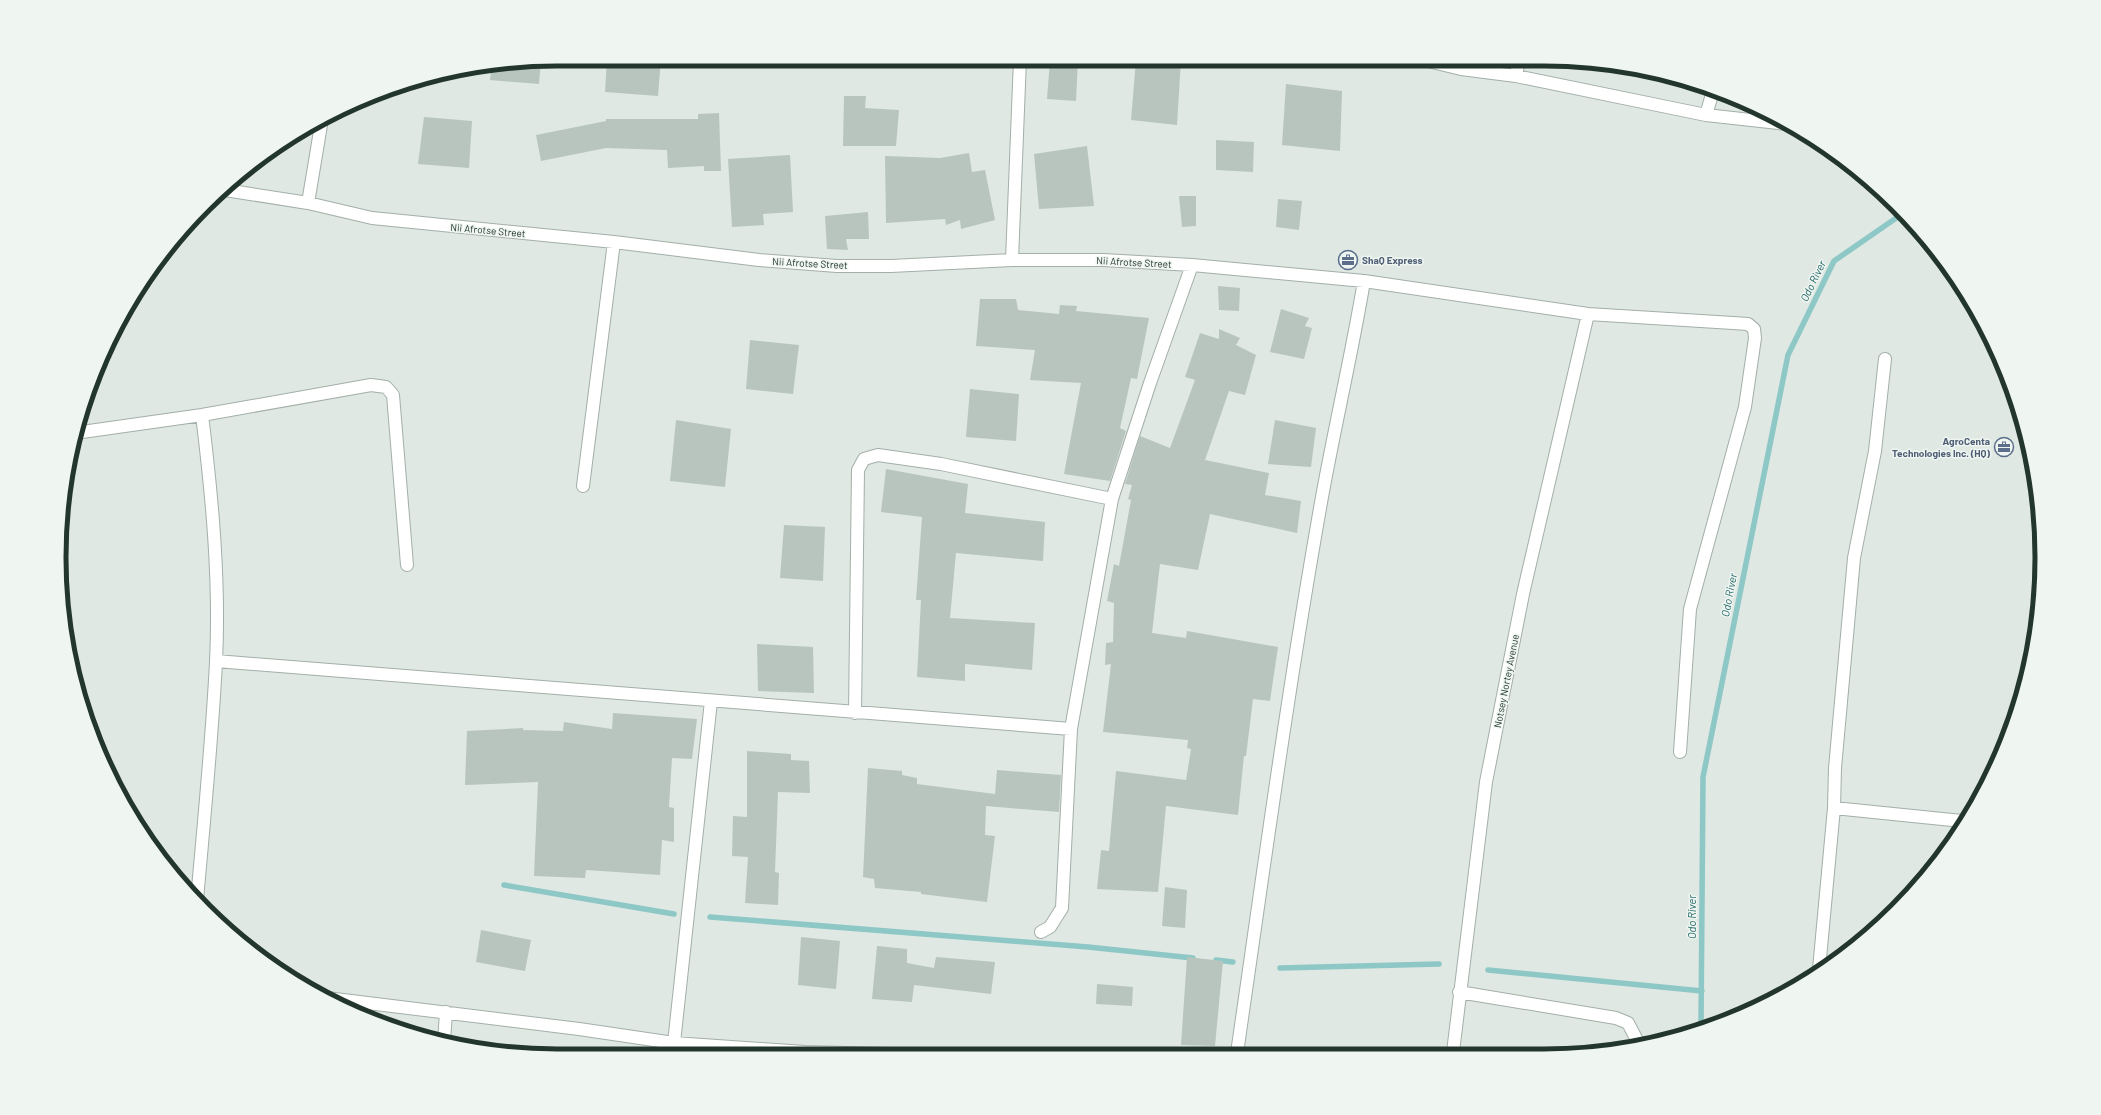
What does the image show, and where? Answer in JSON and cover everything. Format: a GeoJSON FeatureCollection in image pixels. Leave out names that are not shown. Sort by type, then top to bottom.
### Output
{"type":"FeatureCollection","features":[{"type":"Feature","properties":{"kind":"street"},"geometry":{"type":"LineString","coordinates":[[1012,260],[1020,66]]}},
{"type":"Feature","properties":{"kind":"street"},"geometry":{"type":"LineString","coordinates":[[1449,66],[1516,76],[1706,115],[1771,122]]}},
{"type":"Feature","properties":{"kind":"street"},"geometry":{"type":"LineString","coordinates":[[1516,76],[1518,66]]}},
{"type":"Feature","properties":{"kind":"street"},"geometry":{"type":"LineString","coordinates":[[1706,115],[1711,96]]}},
{"type":"Feature","properties":{"kind":"street"},"geometry":{"type":"LineString","coordinates":[[308,203],[321,127]]}},
{"type":"Feature","properties":{"kind":"street","name":"Nii Afrotse Street"},"geometry":{"type":"LineString","coordinates":[[230,191],[308,203],[372,218],[614,242],[760,260],[837,266],[892,266],[1012,260],[1103,260],[1192,265],[1364,281],[1588,314],[1748,324],[1754,329],[1755,338],[1745,407],[1690,609],[1680,752]]}},
{"type":"Feature","properties":{"kind":"street"},"geometry":{"type":"LineString","coordinates":[[583,486],[614,242]]}},
{"type":"Feature","properties":{"kind":"street"},"geometry":{"type":"LineString","coordinates":[[1041,932],[1050,927],[1062,908],[1070,729],[1112,498],[1150,382],[1192,265]]}},
{"type":"Feature","properties":{"kind":"street"},"geometry":{"type":"LineString","coordinates":[[1238,1049],[1308,580],[1322,495],[1359,316],[1364,281]]}},
{"type":"Feature","properties":{"kind":"street","name":"Notsey Nortey Avenue"},"geometry":{"type":"LineString","coordinates":[[1452,1049],[1486,782],[1523,594],[1588,314]]}},
{"type":"Feature","properties":{"kind":"street"},"geometry":{"type":"LineString","coordinates":[[1819,964],[1834,808],[1835,768],[1854,558],[1875,451],[1885,359]]}},
{"type":"Feature","properties":{"kind":"street"},"geometry":{"type":"LineString","coordinates":[[83,432],[202,415],[371,385],[386,387],[393,395],[406,565]]}},
{"type":"Feature","properties":{"kind":"street"},"geometry":{"type":"LineString","coordinates":[[198,892],[216,661],[215,573],[202,415]]}},
{"type":"Feature","properties":{"kind":"street"},"geometry":{"type":"LineString","coordinates":[[855,713],[858,470],[864,458],[878,455],[941,464],[1112,498]]}},
{"type":"Feature","properties":{"kind":"street"},"geometry":{"type":"LineString","coordinates":[[216,661],[711,702],[1070,729]]}},
{"type":"Feature","properties":{"kind":"street"},"geometry":{"type":"LineString","coordinates":[[674,1043],[711,702]]}},
{"type":"Feature","properties":{"kind":"street"},"geometry":{"type":"LineString","coordinates":[[1834,808],[1958,821]]}},
{"type":"Feature","properties":{"kind":"street"},"geometry":{"type":"LineString","coordinates":[[1459,992],[1616,1018],[1628,1023],[1637,1040]]}},
{"type":"Feature","properties":{"kind":"street"},"geometry":{"type":"LineString","coordinates":[[344,1000],[446,1012],[674,1043],[761,1049]]}},
{"type":"Feature","properties":{"kind":"street"},"geometry":{"type":"LineString","coordinates":[[444,1036],[446,1012]]}},
{"type":"Feature","properties":{"kind":"building"},"geometry":{"type":"Polygon","coordinates":[[[607,66],[660,66],[658,96],[605,92],[607,66]]]}},
{"type":"Feature","properties":{"kind":"building"},"geometry":{"type":"Polygon","coordinates":[[[1050,66],[1078,66],[1076,101],[1047,99],[1050,66]]]}},
{"type":"Feature","properties":{"kind":"building"},"geometry":{"type":"Polygon","coordinates":[[[1136,66],[1181,66],[1177,125],[1131,120],[1136,66]]]}},
{"type":"Feature","properties":{"kind":"building"},"geometry":{"type":"Polygon","coordinates":[[[541,67],[539,84],[490,80],[491,70],[541,67]]]}},
{"type":"Feature","properties":{"kind":"building"},"geometry":{"type":"Polygon","coordinates":[[[1286,84],[1342,91],[1340,151],[1282,145],[1286,84]]]}},
{"type":"Feature","properties":{"kind":"building"},"geometry":{"type":"Polygon","coordinates":[[[844,96],[866,96],[865,108],[899,110],[896,146],[843,146],[844,96]]]}},
{"type":"Feature","properties":{"kind":"building"},"geometry":{"type":"Polygon","coordinates":[[[719,113],[721,171],[704,171],[704,166],[668,168],[667,150],[606,148],[541,161],[536,135],[606,121],[606,119],[698,119],[698,114],[719,113]]]}},
{"type":"Feature","properties":{"kind":"building"},"geometry":{"type":"Polygon","coordinates":[[[424,117],[472,121],[469,168],[418,164],[424,117]]]}},
{"type":"Feature","properties":{"kind":"building"},"geometry":{"type":"Polygon","coordinates":[[[1216,140],[1254,142],[1253,172],[1216,170],[1216,140]]]}},
{"type":"Feature","properties":{"kind":"building"},"geometry":{"type":"Polygon","coordinates":[[[1087,146],[1094,206],[1039,209],[1034,154],[1087,146]]]}},
{"type":"Feature","properties":{"kind":"building"},"geometry":{"type":"Polygon","coordinates":[[[969,153],[972,172],[985,170],[995,220],[961,229],[960,220],[946,225],[945,219],[886,223],[885,156],[940,158],[969,153]]]}},
{"type":"Feature","properties":{"kind":"building"},"geometry":{"type":"Polygon","coordinates":[[[790,155],[793,212],[763,214],[764,225],[732,227],[728,159],[790,155]]]}},
{"type":"Feature","properties":{"kind":"building"},"geometry":{"type":"Polygon","coordinates":[[[1179,196],[1196,196],[1196,226],[1182,227],[1179,196]]]}},
{"type":"Feature","properties":{"kind":"building"},"geometry":{"type":"Polygon","coordinates":[[[1278,199],[1302,201],[1299,230],[1276,227],[1278,199]]]}},
{"type":"Feature","properties":{"kind":"building"},"geometry":{"type":"Polygon","coordinates":[[[868,212],[869,239],[846,239],[848,250],[827,249],[825,216],[868,212]]]}},
{"type":"Feature","properties":{"kind":"building"},"geometry":{"type":"Polygon","coordinates":[[[1218,286],[1240,288],[1239,311],[1219,310],[1218,286]]]}},
{"type":"Feature","properties":{"kind":"building"},"geometry":{"type":"Polygon","coordinates":[[[980,299],[1016,299],[1018,310],[1059,314],[1060,305],[1077,306],[1076,311],[1149,318],[1137,379],[1131,378],[1120,428],[1126,431],[1110,481],[1064,474],[1081,383],[1030,380],[1035,350],[976,346],[980,299]]]}},
{"type":"Feature","properties":{"kind":"building"},"geometry":{"type":"Polygon","coordinates":[[[1281,309],[1309,318],[1305,326],[1312,328],[1304,359],[1270,352],[1281,309]]]}},
{"type":"Feature","properties":{"kind":"building"},"geometry":{"type":"Polygon","coordinates":[[[1219,329],[1240,338],[1236,345],[1256,355],[1245,395],[1229,391],[1205,460],[1269,473],[1265,495],[1301,501],[1297,533],[1210,514],[1198,570],[1160,564],[1152,633],[1186,638],[1187,631],[1278,647],[1270,701],[1253,699],[1246,756],[1244,756],[1238,815],[1166,806],[1158,892],[1097,889],[1101,850],[1109,851],[1116,771],[1186,780],[1191,749],[1187,748],[1188,740],[1103,732],[1111,664],[1105,665],[1106,643],[1113,642],[1114,603],[1107,601],[1114,564],[1119,566],[1131,500],[1128,499],[1132,485],[1125,484],[1140,436],[1170,448],[1195,380],[1185,377],[1200,333],[1219,339],[1219,329]]]}},
{"type":"Feature","properties":{"kind":"building"},"geometry":{"type":"Polygon","coordinates":[[[750,340],[799,345],[793,394],[746,389],[750,340]]]}},
{"type":"Feature","properties":{"kind":"building"},"geometry":{"type":"Polygon","coordinates":[[[970,389],[1019,394],[1016,441],[966,437],[970,389]]]}},
{"type":"Feature","properties":{"kind":"building"},"geometry":{"type":"Polygon","coordinates":[[[676,420],[731,429],[725,487],[670,481],[676,420]]]}},
{"type":"Feature","properties":{"kind":"building"},"geometry":{"type":"Polygon","coordinates":[[[1275,420],[1316,428],[1311,467],[1268,464],[1275,420]]]}},
{"type":"Feature","properties":{"kind":"building"},"geometry":{"type":"Polygon","coordinates":[[[886,469],[968,484],[965,513],[1045,522],[1043,561],[956,553],[950,618],[1035,623],[1032,670],[965,664],[965,681],[917,677],[921,600],[916,600],[922,517],[881,512],[886,469]]]}},
{"type":"Feature","properties":{"kind":"building"},"geometry":{"type":"Polygon","coordinates":[[[784,525],[825,527],[823,581],[780,578],[784,525]]]}},
{"type":"Feature","properties":{"kind":"building"},"geometry":{"type":"Polygon","coordinates":[[[757,644],[813,647],[814,693],[758,691],[757,644]]]}},
{"type":"Feature","properties":{"kind":"building"},"geometry":{"type":"Polygon","coordinates":[[[613,713],[697,719],[692,759],[672,758],[669,807],[674,808],[674,842],[662,840],[660,875],[586,870],[585,878],[534,876],[538,782],[465,785],[467,731],[523,728],[523,730],[563,731],[564,722],[612,729],[613,713]]]}},
{"type":"Feature","properties":{"kind":"building"},"geometry":{"type":"Polygon","coordinates":[[[747,751],[791,754],[791,760],[809,761],[810,793],[778,792],[775,872],[779,873],[778,905],[745,903],[748,857],[732,856],[733,816],[747,817],[747,751]]]}},
{"type":"Feature","properties":{"kind":"building"},"geometry":{"type":"Polygon","coordinates":[[[868,768],[902,771],[902,775],[917,778],[917,784],[995,794],[997,770],[1061,775],[1059,812],[986,806],[985,835],[995,836],[987,902],[921,894],[921,892],[875,888],[874,879],[863,877],[868,768]]]}},
{"type":"Feature","properties":{"kind":"building"},"geometry":{"type":"Polygon","coordinates":[[[1165,887],[1187,890],[1185,928],[1162,926],[1165,887]]]}},
{"type":"Feature","properties":{"kind":"building"},"geometry":{"type":"Polygon","coordinates":[[[481,930],[531,940],[525,971],[476,962],[481,930]]]}},
{"type":"Feature","properties":{"kind":"building"},"geometry":{"type":"Polygon","coordinates":[[[801,937],[840,941],[836,989],[798,985],[801,937]]]}},
{"type":"Feature","properties":{"kind":"building"},"geometry":{"type":"Polygon","coordinates":[[[877,946],[907,949],[907,963],[934,968],[936,957],[995,962],[991,994],[914,985],[912,1002],[872,999],[877,946]]]}},
{"type":"Feature","properties":{"kind":"building"},"geometry":{"type":"Polygon","coordinates":[[[1187,957],[1223,961],[1215,1046],[1181,1045],[1187,957]]]}},
{"type":"Feature","properties":{"kind":"building"},"geometry":{"type":"Polygon","coordinates":[[[1097,984],[1133,987],[1132,1006],[1096,1004],[1097,984]]]}},
{"type":"Feature","properties":{"kind":"waterway","name":"Odo River"},"geometry":{"type":"LineString","coordinates":[[1701,1023],[1703,777],[1788,355],[1834,261],[1898,217]]}},
{"type":"Feature","properties":{"kind":"waterway"},"geometry":{"type":"LineString","coordinates":[[504,885],[674,914]]}},
{"type":"Feature","properties":{"kind":"waterway"},"geometry":{"type":"LineString","coordinates":[[710,917],[1088,947],[1193,958]]}},
{"type":"Feature","properties":{"kind":"waterway"},"geometry":{"type":"LineString","coordinates":[[1216,960],[1233,962]]}},
{"type":"Feature","properties":{"kind":"waterway"},"geometry":{"type":"LineString","coordinates":[[1280,968],[1439,964]]}},
{"type":"Feature","properties":{"kind":"waterway"},"geometry":{"type":"LineString","coordinates":[[1488,970],[1702,991]]}},
{"type":"Feature","properties":{"kind":"place","name":"ShaQ Express"},"geometry":{"type":"Point","coordinates":[1348,260]}},
{"type":"Feature","properties":{"kind":"place","name":"AgroCenta Technologies Inc. (HQ)"},"geometry":{"type":"Point","coordinates":[2004,447]}}]}
